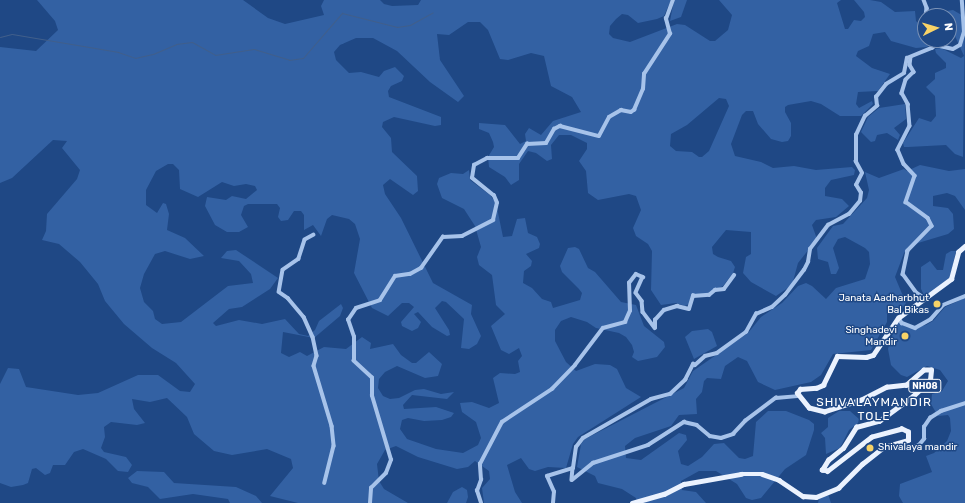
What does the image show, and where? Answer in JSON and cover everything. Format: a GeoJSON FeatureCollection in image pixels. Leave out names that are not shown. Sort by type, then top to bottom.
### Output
{"type":"FeatureCollection","features":[{"type":"Feature","properties":{"kind":"main road"},"geometry":{"type":"LineString","coordinates":[[797,396],[800,389],[816,388],[823,385],[838,356],[866,357],[873,355],[899,318],[951,279],[958,252],[965,246]]}},
{"type":"Feature","properties":{"kind":"main road","name":"NH08"},"geometry":{"type":"LineString","coordinates":[[632,503],[664,494],[684,484],[741,474],[762,474],[779,480],[803,496],[816,497],[838,488],[862,464],[884,447],[908,440],[908,432],[900,429],[866,439],[828,471],[822,470],[828,460],[843,448],[856,427],[879,421],[913,396],[930,380],[933,374],[931,370],[924,370],[907,385],[887,387],[862,400],[825,412],[809,408],[797,396]]}},
{"type":"Feature","properties":{"kind":"street"},"geometry":{"type":"LineString","coordinates":[[370,503],[370,488],[386,472],[391,460],[372,396],[372,378],[354,361],[354,337],[348,320],[356,308],[380,300],[395,276],[410,274],[421,268],[443,238],[462,236],[493,220],[497,203],[494,196],[472,178],[474,164],[487,158],[518,158],[527,144],[546,143],[554,129],[560,126],[599,136],[604,130],[609,117],[621,110],[631,112],[634,110],[643,88],[644,74],[670,34],[666,19],[673,0]]}},
{"type":"Feature","properties":{"kind":"street"},"geometry":{"type":"LineString","coordinates":[[957,47],[960,45],[964,32],[962,0]]}},
{"type":"Feature","properties":{"kind":"street"},"geometry":{"type":"LineString","coordinates":[[797,396],[776,398],[746,421],[737,431],[725,437],[710,436],[696,425],[684,422],[648,445],[593,463],[572,480],[576,447],[583,438],[651,399],[670,394],[685,380],[693,364],[695,365],[705,356],[717,353],[746,332],[756,314],[772,307],[785,295],[804,270],[808,262],[810,250],[828,225],[849,214],[860,201],[861,193],[856,185],[862,173],[856,162],[856,135],[865,116],[877,106],[876,97],[886,84],[904,73],[905,62],[911,57],[930,48]]}},
{"type":"Feature","properties":{"kind":"street"},"geometry":{"type":"LineString","coordinates":[[911,57],[910,65],[914,72],[906,80],[902,93],[908,104],[910,126],[898,150],[904,164],[915,176],[906,202],[928,218],[932,226],[908,251],[903,274],[920,296],[926,298]]}},
{"type":"Feature","properties":{"kind":"street"},"geometry":{"type":"LineString","coordinates":[[314,235],[305,240],[298,260],[283,270],[279,292],[288,298],[304,317],[313,337],[317,356],[314,366],[332,426],[334,446],[325,483]]}},
{"type":"Feature","properties":{"kind":"street"},"geometry":{"type":"LineString","coordinates":[[481,503],[477,491],[481,480],[480,464],[502,422],[552,388],[575,365],[603,328],[625,322],[630,311],[629,283],[634,275],[642,275],[636,294],[642,301],[646,318],[655,328],[655,320],[664,310],[677,306],[689,309],[693,296],[709,295],[715,290],[724,288],[734,275]]}},
{"type":"Feature","properties":{"kind":"street"},"geometry":{"type":"LineString","coordinates":[[899,318],[902,324],[915,328],[931,319],[943,305],[965,296]]}},
{"type":"Feature","properties":{"kind":"street"},"geometry":{"type":"LineString","coordinates":[[884,447],[909,449],[918,444],[924,438],[924,427],[930,418],[941,411],[965,403]]}},
{"type":"Feature","properties":{"kind":"street"},"geometry":{"type":"LineString","coordinates":[[553,503],[554,492],[547,476],[573,468]]}},
{"type":"Feature","properties":{"kind":"shaded area"},"geometry":{"type":"Polygon","coordinates":[[[37,0],[243,0],[268,18],[285,24],[324,15],[321,6],[324,0],[380,0],[384,4],[392,6],[418,5],[421,0],[671,0],[664,16],[657,19],[638,23],[628,15],[622,14],[616,19],[610,26],[609,34],[613,38],[630,42],[677,24],[685,25],[710,41],[715,41],[728,30],[732,15],[719,0],[841,0],[837,3],[845,29],[848,29],[854,20],[861,21],[865,17],[864,12],[854,0],[870,0],[881,2],[895,12],[915,11],[917,22],[917,48],[891,41],[885,32],[873,34],[869,46],[858,51],[856,56],[872,68],[890,74],[878,91],[858,92],[856,104],[859,108],[872,101],[873,104],[861,116],[840,116],[821,104],[811,101],[788,105],[785,107],[785,112],[791,123],[791,136],[788,141],[782,142],[771,139],[758,124],[753,111],[746,111],[742,115],[731,144],[735,156],[761,162],[773,168],[794,166],[816,170],[852,167],[855,170],[854,175],[831,180],[825,188],[825,196],[842,199],[849,206],[836,217],[816,220],[812,225],[817,239],[798,263],[792,285],[776,296],[751,282],[743,273],[746,257],[751,254],[751,232],[726,230],[712,247],[713,254],[731,261],[735,267],[733,273],[723,286],[710,293],[693,295],[689,304],[685,306],[676,303],[661,305],[651,290],[652,251],[648,244],[636,236],[633,228],[641,210],[636,196],[629,194],[598,200],[588,193],[586,171],[579,161],[587,149],[587,143],[571,135],[559,135],[551,145],[552,159],[547,161],[536,153],[528,151],[519,164],[519,180],[511,185],[505,177],[489,167],[488,157],[494,147],[493,142],[489,133],[479,129],[479,123],[505,125],[520,144],[526,141],[525,134],[529,128],[541,135],[553,121],[581,112],[572,97],[551,86],[544,56],[531,53],[508,60],[500,59],[488,30],[480,22],[468,22],[449,35],[437,34],[440,60],[464,96],[458,102],[430,82],[397,51],[373,38],[356,38],[340,45],[334,52],[336,60],[349,73],[361,72],[379,77],[384,71],[395,67],[404,76],[402,81],[391,86],[388,91],[389,97],[441,117],[441,125],[435,126],[394,117],[383,122],[382,127],[391,138],[392,152],[417,176],[418,191],[413,195],[390,179],[383,185],[385,194],[401,218],[433,283],[472,305],[471,314],[481,336],[477,344],[469,349],[461,348],[464,319],[446,302],[442,301],[435,308],[449,330],[450,335],[447,336],[432,327],[418,312],[414,314],[421,322],[418,328],[412,331],[402,326],[401,322],[414,307],[409,303],[402,303],[388,316],[372,308],[354,273],[360,239],[355,224],[349,219],[332,215],[327,219],[321,236],[313,225],[304,230],[304,215],[301,211],[294,211],[288,220],[281,221],[278,217],[280,208],[277,204],[248,204],[244,206],[241,215],[248,227],[239,232],[227,232],[215,225],[205,206],[207,197],[226,200],[232,196],[246,199],[257,190],[255,186],[246,184],[234,186],[222,182],[198,197],[180,189],[179,170],[173,164],[168,164],[156,171],[146,190],[146,205],[157,213],[163,203],[166,204],[169,214],[167,230],[185,238],[204,256],[190,259],[165,251],[155,254],[144,274],[140,288],[144,302],[153,311],[155,319],[162,324],[181,322],[228,286],[253,283],[251,274],[239,261],[221,258],[227,251],[236,250],[278,278],[270,289],[242,307],[229,309],[213,323],[216,326],[239,320],[262,324],[285,319],[299,334],[308,336],[315,330],[319,321],[341,304],[343,308],[340,316],[314,338],[283,332],[281,353],[289,357],[300,352],[307,356],[324,347],[346,349],[362,337],[371,343],[370,349],[393,344],[401,355],[412,363],[416,363],[429,352],[442,364],[438,376],[425,378],[397,366],[385,372],[379,379],[378,388],[383,396],[390,399],[399,398],[415,390],[424,389],[441,394],[454,392],[447,399],[412,395],[403,405],[404,409],[436,407],[454,413],[451,417],[442,420],[424,421],[408,418],[402,420],[400,429],[407,439],[436,449],[463,453],[478,445],[481,438],[476,422],[462,412],[460,403],[472,402],[489,408],[499,403],[493,378],[500,373],[515,374],[520,372],[518,361],[522,356],[519,348],[509,354],[501,350],[491,326],[505,314],[496,305],[492,275],[479,265],[477,257],[481,247],[475,226],[464,209],[442,198],[437,184],[439,178],[451,173],[463,174],[469,170],[470,180],[490,195],[496,203],[503,237],[512,236],[517,219],[525,218],[528,233],[537,237],[540,244],[539,248],[526,254],[532,261],[531,266],[524,271],[523,283],[532,288],[542,299],[551,302],[553,308],[580,300],[582,293],[562,272],[560,266],[568,248],[575,247],[579,249],[588,268],[595,272],[621,302],[636,305],[644,326],[664,342],[665,347],[657,357],[638,361],[632,357],[634,352],[632,345],[626,337],[619,333],[596,328],[587,322],[571,317],[561,321],[555,330],[555,341],[566,362],[576,371],[595,364],[610,365],[617,369],[626,388],[641,397],[578,437],[573,444],[566,468],[548,467],[535,471],[529,469],[521,458],[507,465],[515,492],[522,503],[484,503],[482,488],[490,479],[489,471],[475,461],[468,467],[457,469],[418,457],[396,446],[385,450],[377,464],[379,481],[384,489],[408,503],[298,503],[270,496],[293,468],[291,459],[267,449],[232,455],[214,451],[194,434],[187,417],[167,398],[150,402],[132,399],[134,409],[145,423],[137,425],[111,422],[104,427],[105,437],[101,448],[104,452],[126,457],[132,465],[128,472],[118,471],[106,459],[83,449],[74,452],[65,465],[53,465],[50,473],[45,475],[36,468],[32,469],[28,483],[11,487],[0,483],[0,384],[8,368],[19,369],[26,387],[78,395],[98,393],[138,375],[158,375],[180,391],[190,392],[195,384],[176,363],[152,348],[124,324],[105,301],[98,284],[80,262],[59,244],[42,240],[46,231],[47,214],[77,179],[80,170],[62,148],[67,141],[53,140],[12,178],[0,183],[0,47],[36,51],[58,30],[55,21],[37,0]],[[719,98],[687,125],[671,134],[670,146],[676,151],[692,152],[699,157],[702,157],[709,151],[729,106],[726,99],[719,98]]]}},
{"type":"Feature","properties":{"kind":"shaded area"},"geometry":{"type":"Polygon","coordinates":[[[674,0],[687,0],[681,17],[670,21],[674,0]]]}},
{"type":"Feature","properties":{"kind":"shaded area"},"geometry":{"type":"Polygon","coordinates":[[[957,12],[965,17],[963,157],[955,154],[946,145],[904,147],[903,143],[919,118],[931,122],[936,116],[935,96],[926,87],[935,79],[935,73],[946,68],[946,63],[936,53],[935,49],[941,48],[961,58],[964,56],[957,40],[957,12]]]}},
{"type":"Feature","properties":{"kind":"shaded area"},"geometry":{"type":"Polygon","coordinates":[[[905,104],[906,119],[894,128],[900,135],[898,140],[887,133],[877,135],[875,141],[871,142],[861,132],[868,117],[879,108],[905,104]]]}},
{"type":"Feature","properties":{"kind":"shaded area"},"geometry":{"type":"Polygon","coordinates":[[[920,165],[949,171],[965,169],[965,210],[955,196],[947,193],[933,196],[933,206],[948,208],[953,214],[954,229],[948,234],[918,243],[904,253],[895,277],[906,303],[900,312],[887,314],[887,322],[871,350],[833,354],[821,375],[811,382],[775,390],[758,382],[747,361],[738,357],[725,366],[721,379],[707,378],[704,381],[702,392],[696,399],[697,414],[679,415],[671,426],[635,438],[625,446],[626,458],[641,460],[679,433],[686,435],[687,440],[678,451],[681,464],[688,466],[702,457],[714,444],[724,443],[739,458],[745,459],[753,456],[756,422],[768,411],[786,411],[809,420],[814,424],[814,430],[806,455],[785,469],[761,498],[752,500],[746,498],[737,484],[716,471],[699,471],[681,481],[682,490],[696,492],[706,503],[637,503],[636,498],[622,489],[598,483],[595,476],[577,467],[581,444],[585,439],[684,388],[693,371],[748,333],[761,317],[782,303],[798,286],[806,283],[812,286],[826,299],[836,288],[865,279],[870,264],[869,252],[865,248],[845,237],[838,239],[833,248],[839,268],[836,274],[831,274],[828,262],[818,259],[817,248],[833,226],[843,224],[867,198],[869,190],[865,172],[879,178],[904,169],[907,171],[920,165]]]}},
{"type":"Feature","properties":{"kind":"shaded area"},"geometry":{"type":"Polygon","coordinates":[[[951,251],[956,251],[950,278],[928,295],[924,295],[921,289],[921,267],[930,261],[937,270],[943,270],[946,254],[951,251]]]}},
{"type":"Feature","properties":{"kind":"shaded area"},"geometry":{"type":"Polygon","coordinates":[[[965,298],[965,503],[903,503],[899,496],[900,484],[932,472],[926,456],[934,453],[947,441],[951,431],[950,418],[948,415],[938,416],[931,404],[932,394],[942,391],[948,381],[940,370],[927,366],[907,377],[901,375],[891,365],[888,349],[890,341],[897,323],[901,319],[906,327],[913,328],[926,325],[933,321],[945,307],[965,298]]]}},
{"type":"Feature","properties":{"kind":"shaded area"},"geometry":{"type":"Polygon","coordinates":[[[708,329],[712,332],[717,346],[694,359],[685,337],[692,331],[708,329]]]}},
{"type":"Feature","properties":{"kind":"shaded area"},"geometry":{"type":"Polygon","coordinates":[[[839,411],[850,411],[859,419],[858,423],[849,430],[840,448],[826,454],[825,438],[821,433],[828,427],[828,418],[839,411]]]}},
{"type":"Feature","properties":{"kind":"shaded area"},"geometry":{"type":"Polygon","coordinates":[[[137,471],[164,472],[174,483],[236,487],[256,496],[262,503],[230,503],[228,499],[193,494],[160,499],[148,487],[132,483],[128,478],[137,471]]]}},
{"type":"Feature","properties":{"kind":"shaded area"},"geometry":{"type":"Polygon","coordinates":[[[462,487],[467,490],[468,497],[466,503],[447,503],[453,492],[462,487]]]}},
{"type":"Feature","properties":{"kind":"shaded area"},"geometry":{"type":"Polygon","coordinates":[[[828,494],[831,503],[818,503],[819,499],[828,494]]]}},
{"type":"Feature","properties":{"kind":"waterway"},"geometry":{"type":"LineString","coordinates":[[0,37],[12,34],[118,52],[135,58],[153,54],[176,44],[192,42],[215,55],[254,49],[289,60],[303,58],[342,13],[397,27],[410,25],[433,12]]}},
{"type":"Feature","properties":{"kind":"place","name":"Janata Aadharbhut Bal Bikas"},"geometry":{"type":"Point","coordinates":[937,304]}},
{"type":"Feature","properties":{"kind":"place","name":"Singhadevi Mandir"},"geometry":{"type":"Point","coordinates":[905,336]}},
{"type":"Feature","properties":{"kind":"place","name":"Shivalaya mandir"},"geometry":{"type":"Point","coordinates":[870,448]}},
{"type":"Feature","properties":{"kind":"district","name":"SHIVALAYMANDIR TOLE"},"geometry":{"type":"Point","coordinates":[874,410]}}]}
